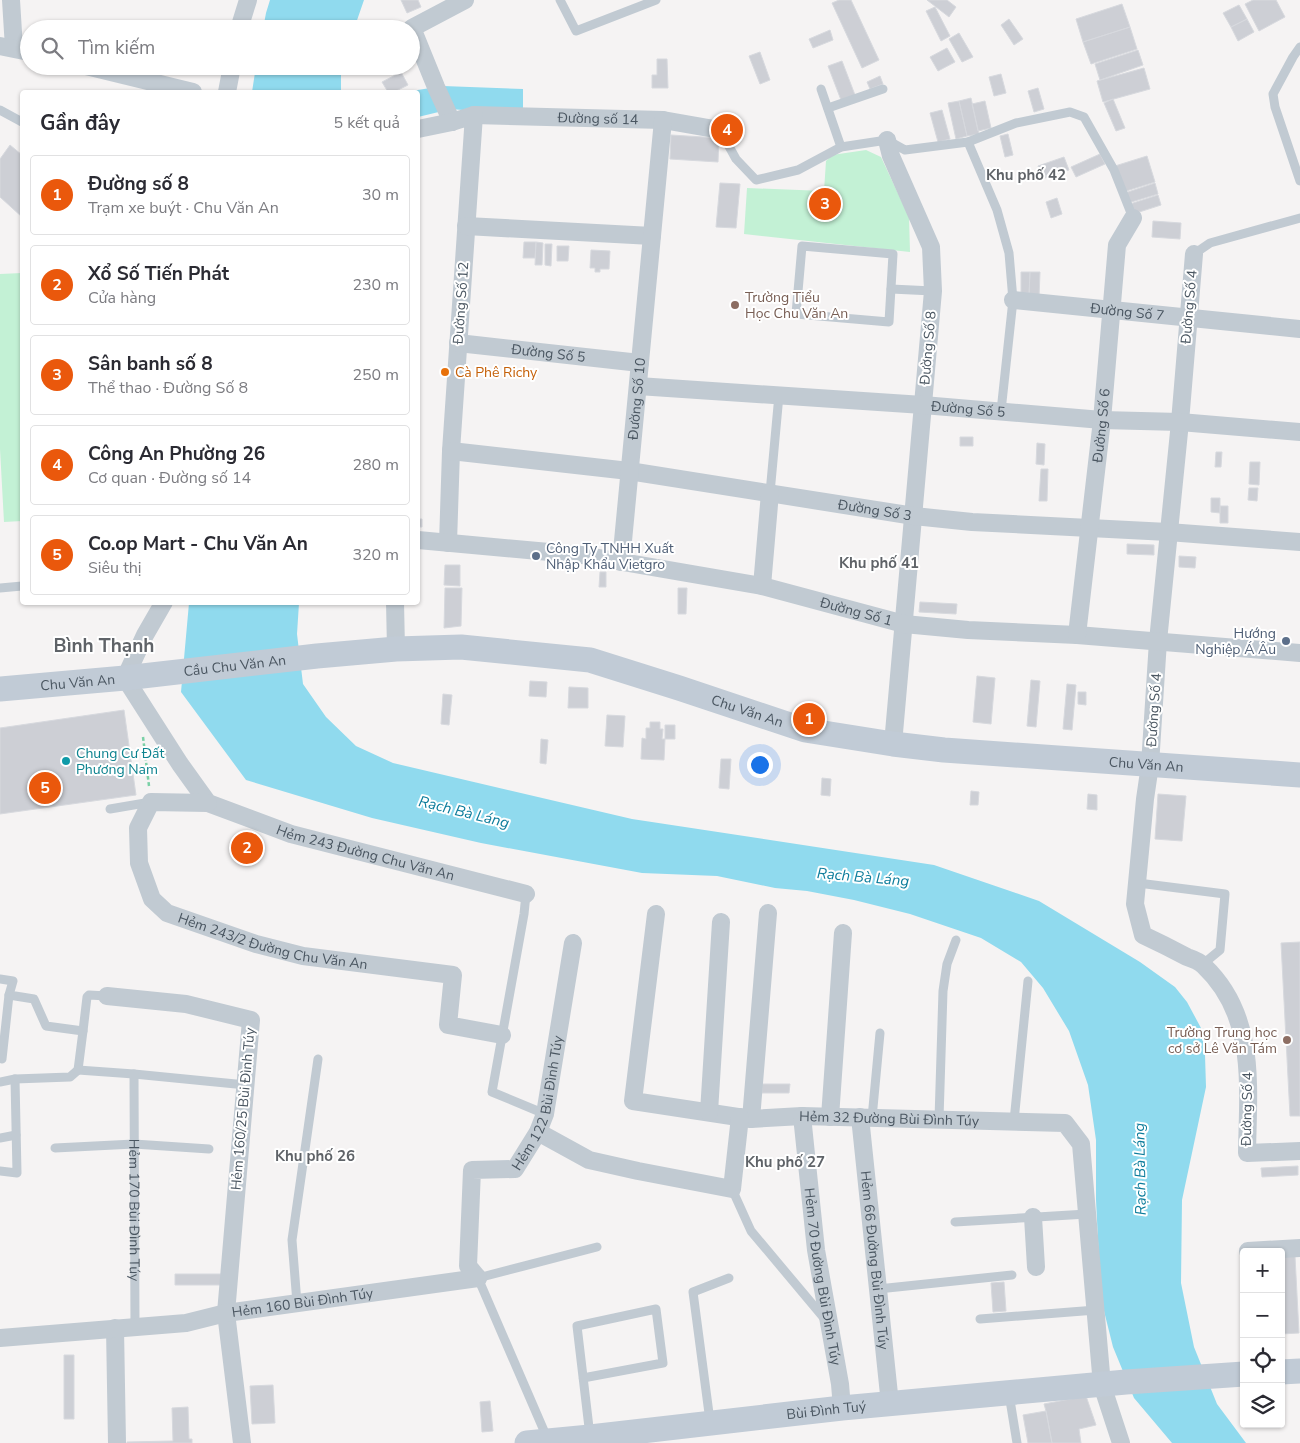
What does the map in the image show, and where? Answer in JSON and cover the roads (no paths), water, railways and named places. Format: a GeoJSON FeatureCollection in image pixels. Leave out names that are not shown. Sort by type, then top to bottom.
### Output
{"type":"FeatureCollection","features":[{"type":"Feature","properties":{"kind":"street"},"geometry":{"type":"LineString","coordinates":[[11,0],[14,49]]}},
{"type":"Feature","properties":{"kind":"street"},"geometry":{"type":"LineString","coordinates":[[241,20],[248,0]]}},
{"type":"Feature","properties":{"kind":"street"},"geometry":{"type":"LineString","coordinates":[[420,24],[465,0]]}},
{"type":"Feature","properties":{"kind":"street"},"geometry":{"type":"LineString","coordinates":[[420,48],[448,115]]}},
{"type":"Feature","properties":{"kind":"street"},"geometry":{"type":"LineString","coordinates":[[123,75],[185,90]]}},
{"type":"Feature","properties":{"kind":"street"},"geometry":{"type":"LineString","coordinates":[[227,90],[230,75]]}},
{"type":"Feature","properties":{"kind":"street"},"geometry":{"type":"LineString","coordinates":[[420,128],[448,115],[474,116]]}},
{"type":"Feature","properties":{"kind":"street","name":"Đường số 14"},"geometry":{"type":"LineString","coordinates":[[474,116],[663,120],[720,130]]}},
{"type":"Feature","properties":{"kind":"street","name":"Đường Số 12"},"geometry":{"type":"LineString","coordinates":[[448,543],[451,451],[474,116]]}},
{"type":"Feature","properties":{"kind":"street","name":"Đường Số 10"},"geometry":{"type":"LineString","coordinates":[[620,562],[663,120]]}},
{"type":"Feature","properties":{"kind":"street","name":"Đường Số 8"},"geometry":{"type":"LineString","coordinates":[[888,140],[891,156],[931,247],[933,291],[893,744]]}},
{"type":"Feature","properties":{"kind":"street","name":"Đường Số 6"},"geometry":{"type":"LineString","coordinates":[[1076,635],[1102,420],[1117,245],[1133,218]]}},
{"type":"Feature","properties":{"kind":"street"},"geometry":{"type":"LineString","coordinates":[[466,226],[652,236]]}},
{"type":"Feature","properties":{"kind":"street","name":"Đường Số 4"},"geometry":{"type":"LineString","coordinates":[[1194,254],[1180,422],[1158,641],[1150,765],[1145,799],[1136,904],[1143,935],[1203,964],[1221,986],[1235,1010],[1243,1033],[1248,1065],[1247,1154],[1300,1151]]}},
{"type":"Feature","properties":{"kind":"street","name":"Đường Số 7"},"geometry":{"type":"LineString","coordinates":[[1014,300],[1300,329]]}},
{"type":"Feature","properties":{"kind":"street","name":"Đường Số 5"},"geometry":{"type":"LineString","coordinates":[[458,343],[640,363]]}},
{"type":"Feature","properties":{"kind":"street","name":"Đường Số 5"},"geometry":{"type":"LineString","coordinates":[[638,386],[923,405],[1102,420],[1180,422],[1300,432]]}},
{"type":"Feature","properties":{"kind":"street","name":"Đường Số 3"},"geometry":{"type":"LineString","coordinates":[[451,451],[629,471],[914,516],[972,522],[1168,532],[1300,542]]}},
{"type":"Feature","properties":{"kind":"street"},"geometry":{"type":"LineString","coordinates":[[762,586],[770,493]]}},
{"type":"Feature","properties":{"kind":"street","name":"Đường Số 1"},"geometry":{"type":"LineString","coordinates":[[420,540],[582,555],[762,586],[904,624],[968,630],[1158,641],[1300,653]]}},
{"type":"Feature","properties":{"kind":"street"},"geometry":{"type":"LineString","coordinates":[[162,605],[145,635],[125,678],[180,764],[208,803]]}},
{"type":"Feature","properties":{"kind":"street"},"geometry":{"type":"LineString","coordinates":[[395,605],[396,649]]}},
{"type":"Feature","properties":{"kind":"street","name":"Chu Văn An"},"geometry":{"type":"LineString","coordinates":[[317,656],[460,646],[590,660],[805,730],[944,750],[1300,775]]}},
{"type":"Feature","properties":{"kind":"street","name":"Cầu Chu Văn An"},"geometry":{"type":"LineString","coordinates":[[154,675],[317,656]]}},
{"type":"Feature","properties":{"kind":"street","name":"Chu Văn An"},"geometry":{"type":"LineString","coordinates":[[0,689],[154,675]]}},
{"type":"Feature","properties":{"kind":"street"},"geometry":{"type":"LineString","coordinates":[[151,802],[208,803]]}},
{"type":"Feature","properties":{"kind":"street","name":"Hẻm 243/2 Đường Chu Văn An"},"geometry":{"type":"LineString","coordinates":[[151,802],[138,828],[139,863],[152,899],[167,913],[256,944],[302,956],[453,975],[448,1025],[502,1034]]}},
{"type":"Feature","properties":{"kind":"street","name":"Hẻm 243 Đường Chu Văn An"},"geometry":{"type":"LineString","coordinates":[[208,803],[291,834],[526,894]]}},
{"type":"Feature","properties":{"kind":"street"},"geometry":{"type":"LineString","coordinates":[[538,1132],[589,1160],[732,1189],[746,1118],[768,913]]}},
{"type":"Feature","properties":{"kind":"street","name":"Hẻm 32 Đường Bùi Đình Túy"},"geometry":{"type":"LineString","coordinates":[[656,914],[633,1101],[746,1118],[802,1116],[1066,1122],[1081,1144],[1096,1310],[1114,1384],[1121,1443]]}},
{"type":"Feature","properties":{"kind":"street"},"geometry":{"type":"LineString","coordinates":[[709,1112],[721,922]]}},
{"type":"Feature","properties":{"kind":"street"},"geometry":{"type":"LineString","coordinates":[[830,1117],[843,933]]}},
{"type":"Feature","properties":{"kind":"street","name":"Hẻm 122 Bùi Đình Túy"},"geometry":{"type":"LineString","coordinates":[[478,1278],[468,1266],[472,1170],[515,1169],[538,1132],[545,1114],[573,943]]}},
{"type":"Feature","properties":{"kind":"street","name":"Hẻm 160/25 Bùi Đình Túy"},"geometry":{"type":"LineString","coordinates":[[107,996],[186,1004],[251,1020],[226,1313]]}},
{"type":"Feature","properties":{"kind":"street","name":"Hẻm 70 Đường Bùi Đình Túy"},"geometry":{"type":"LineString","coordinates":[[802,1116],[816,1250],[840,1384],[842,1408]]}},
{"type":"Feature","properties":{"kind":"street","name":"Hẻm 66 Đường Bùi Đình Túy"},"geometry":{"type":"LineString","coordinates":[[866,1118],[878,1289],[890,1404]]}},
{"type":"Feature","properties":{"kind":"street"},"geometry":{"type":"LineString","coordinates":[[1033,1217],[1036,1267]]}},
{"type":"Feature","properties":{"kind":"street"},"geometry":{"type":"LineString","coordinates":[[1285,1249],[1300,1248]]}},
{"type":"Feature","properties":{"kind":"street","name":"Hẻm 160 Bùi Đình Túy"},"geometry":{"type":"LineString","coordinates":[[242,1443],[226,1313],[478,1278]]}},
{"type":"Feature","properties":{"kind":"street"},"geometry":{"type":"LineString","coordinates":[[0,1338],[186,1322],[226,1313]]}},
{"type":"Feature","properties":{"kind":"street"},"geometry":{"type":"LineString","coordinates":[[115,1328],[117,1443]]}},
{"type":"Feature","properties":{"kind":"street"},"geometry":{"type":"LineString","coordinates":[[1285,1372],[1300,1371]]}},
{"type":"Feature","properties":{"kind":"street","name":"Bùi Đình Tuý"},"geometry":{"type":"LineString","coordinates":[[538,1442],[590,1440],[842,1408],[1239,1375]]}},
{"type":"Feature","properties":{"kind":"lane"},"geometry":{"type":"LineString","coordinates":[[560,0],[576,31],[656,0]]}},
{"type":"Feature","properties":{"kind":"lane"},"geometry":{"type":"LineString","coordinates":[[1300,47],[1273,94],[1275,108],[1300,181]]}},
{"type":"Feature","properties":{"kind":"lane"},"geometry":{"type":"LineString","coordinates":[[821,89],[841,147]]}},
{"type":"Feature","properties":{"kind":"lane"},"geometry":{"type":"LineString","coordinates":[[828,108],[883,89]]}},
{"type":"Feature","properties":{"kind":"lane"},"geometry":{"type":"LineString","coordinates":[[0,110],[20,119]]}},
{"type":"Feature","properties":{"kind":"lane"},"geometry":{"type":"LineString","coordinates":[[720,130],[736,159],[756,180],[798,170],[841,147],[888,140],[905,150],[968,142],[1016,123],[1070,112],[1084,117],[1114,170],[1133,218]]}},
{"type":"Feature","properties":{"kind":"lane"},"geometry":{"type":"LineString","coordinates":[[968,142],[997,210],[1010,253],[1014,300],[1001,411]]}},
{"type":"Feature","properties":{"kind":"lane"},"geometry":{"type":"LineString","coordinates":[[1194,254],[1210,243],[1300,218]]}},
{"type":"Feature","properties":{"kind":"lane"},"geometry":{"type":"LineString","coordinates":[[802,246],[893,254],[891,289],[889,322],[796,314],[802,246]]}},
{"type":"Feature","properties":{"kind":"lane"},"geometry":{"type":"LineString","coordinates":[[891,289],[933,291]]}},
{"type":"Feature","properties":{"kind":"lane"},"geometry":{"type":"LineString","coordinates":[[770,493],[779,395]]}},
{"type":"Feature","properties":{"kind":"lane"},"geometry":{"type":"LineString","coordinates":[[0,588],[20,586]]}},
{"type":"Feature","properties":{"kind":"lane"},"geometry":{"type":"LineString","coordinates":[[110,809],[151,802]]}},
{"type":"Feature","properties":{"kind":"lane"},"geometry":{"type":"LineString","coordinates":[[1138,883],[1225,894],[1220,950],[1203,964]]}},
{"type":"Feature","properties":{"kind":"lane"},"geometry":{"type":"LineString","coordinates":[[526,894],[492,1092],[545,1114]]}},
{"type":"Feature","properties":{"kind":"lane"},"geometry":{"type":"LineString","coordinates":[[939,1119],[943,991],[947,964],[956,940]]}},
{"type":"Feature","properties":{"kind":"lane"},"geometry":{"type":"LineString","coordinates":[[0,979],[13,981],[9,995],[2,1059]]}},
{"type":"Feature","properties":{"kind":"lane"},"geometry":{"type":"LineString","coordinates":[[1014,1121],[1028,981]]}},
{"type":"Feature","properties":{"kind":"lane"},"geometry":{"type":"LineString","coordinates":[[9,995],[34,999],[46,1026],[83,1031]]}},
{"type":"Feature","properties":{"kind":"lane"},"geometry":{"type":"LineString","coordinates":[[0,1082],[15,1079],[70,1077],[78,1070],[87,997],[89,995],[107,996]]}},
{"type":"Feature","properties":{"kind":"lane"},"geometry":{"type":"LineString","coordinates":[[866,1118],[880,1033]]}},
{"type":"Feature","properties":{"kind":"lane"},"geometry":{"type":"LineString","coordinates":[[297,1303],[292,1240],[318,1059]]}},
{"type":"Feature","properties":{"kind":"lane"},"geometry":{"type":"LineString","coordinates":[[78,1070],[246,1085]]}},
{"type":"Feature","properties":{"kind":"lane","name":"Hẻm 170 Bùi Đình Túy"},"geometry":{"type":"LineString","coordinates":[[134,1074],[135,1327]]}},
{"type":"Feature","properties":{"kind":"lane"},"geometry":{"type":"LineString","coordinates":[[0,1171],[17,1173],[15,1079]]}},
{"type":"Feature","properties":{"kind":"lane"},"geometry":{"type":"LineString","coordinates":[[0,1138],[16,1135]]}},
{"type":"Feature","properties":{"kind":"lane"},"geometry":{"type":"LineString","coordinates":[[55,1148],[134,1144],[209,1149]]}},
{"type":"Feature","properties":{"kind":"lane"},"geometry":{"type":"LineString","coordinates":[[732,1189],[751,1231],[829,1323]]}},
{"type":"Feature","properties":{"kind":"lane"},"geometry":{"type":"LineString","coordinates":[[955,1222],[1087,1214]]}},
{"type":"Feature","properties":{"kind":"lane"},"geometry":{"type":"LineString","coordinates":[[478,1278],[597,1248]]}},
{"type":"Feature","properties":{"kind":"lane"},"geometry":{"type":"LineString","coordinates":[[878,1289],[1012,1275]]}},
{"type":"Feature","properties":{"kind":"lane","name":"Hẻm 122 Bùi Đình Túy"},"geometry":{"type":"LineString","coordinates":[[478,1278],[538,1442]]}},
{"type":"Feature","properties":{"kind":"lane"},"geometry":{"type":"LineString","coordinates":[[710,1424],[693,1292],[730,1278]]}},
{"type":"Feature","properties":{"kind":"lane"},"geometry":{"type":"LineString","coordinates":[[583,1378],[663,1363],[656,1309],[577,1326],[590,1440]]}},
{"type":"Feature","properties":{"kind":"lane"},"geometry":{"type":"LineString","coordinates":[[980,1319],[1096,1310]]}},
{"type":"Feature","properties":{"kind":"lane"},"geometry":{"type":"LineString","coordinates":[[1009,1393],[1017,1443]]}},
{"type":"Feature","properties":{"kind":"water"},"geometry":{"type":"Polygon","coordinates":[[[270,0],[364,0],[357,20],[265,20],[270,0]]]}},
{"type":"Feature","properties":{"kind":"water"},"geometry":{"type":"Polygon","coordinates":[[[255,75],[341,75],[341,90],[252,90],[255,75]]]}},
{"type":"Feature","properties":{"kind":"water"},"geometry":{"type":"Polygon","coordinates":[[[443,86],[523,89],[523,115],[451,109],[420,117],[420,90],[418,90],[443,86]]]}},
{"type":"Feature","properties":{"kind":"water","name":"Rạch Bà Láng"},"geometry":{"type":"Polygon","coordinates":[[[189,605],[299,605],[297,634],[303,684],[326,717],[356,746],[393,763],[632,819],[934,865],[1039,901],[1140,962],[1175,987],[1187,1002],[1201,1028],[1205,1055],[1206,1087],[1182,1200],[1181,1283],[1194,1347],[1217,1404],[1246,1443],[1172,1443],[1134,1398],[1113,1347],[1101,1299],[1096,1200],[1096,1140],[1088,1085],[1069,1031],[1043,988],[1021,962],[981,938],[910,914],[854,900],[807,891],[775,888],[717,876],[642,873],[481,843],[372,818],[246,780],[181,692],[189,605]]]}},
{"type":"Feature","properties":{"kind":"place","name":"Công An Phường 26"},"geometry":{"type":"Point","coordinates":[727,130]}},
{"type":"Feature","properties":{"kind":"place","name":"Sân banh số 8"},"geometry":{"type":"Point","coordinates":[825,204]}},
{"type":"Feature","properties":{"kind":"place","name":"Trường Tiểu Học Chu Văn An"},"geometry":{"type":"Point","coordinates":[735,305]}},
{"type":"Feature","properties":{"kind":"place","name":"Cà Phê Richy"},"geometry":{"type":"Point","coordinates":[445,372]}},
{"type":"Feature","properties":{"kind":"place","name":"Công Ty TNHH Xuất Nhập Khẩu Vietgro"},"geometry":{"type":"Point","coordinates":[536,556]}},
{"type":"Feature","properties":{"kind":"place","name":"Hướng Nghiệp Á Âu"},"geometry":{"type":"Point","coordinates":[1286,641]}},
{"type":"Feature","properties":{"kind":"place","name":"Đường số 8"},"geometry":{"type":"Point","coordinates":[809,719]}},
{"type":"Feature","properties":{"kind":"place","name":"Chung Cư Đất Phương Nam"},"geometry":{"type":"Point","coordinates":[66,761]}},
{"type":"Feature","properties":{"kind":"place","name":"Co.op Mart - Chu Văn An"},"geometry":{"type":"Point","coordinates":[45,788]}},
{"type":"Feature","properties":{"kind":"place","name":"Xổ Số Tiến Phát"},"geometry":{"type":"Point","coordinates":[247,848]}},
{"type":"Feature","properties":{"kind":"place","name":"Trường Trung học cơ sở Lê Văn Tám"},"geometry":{"type":"Point","coordinates":[1287,1040]}},
{"type":"Feature","properties":{"kind":"district","name":"Khu phố 42"},"geometry":{"type":"Point","coordinates":[1026,175]}},
{"type":"Feature","properties":{"kind":"district","name":"Khu phố 41"},"geometry":{"type":"Point","coordinates":[879,563]}},
{"type":"Feature","properties":{"kind":"district","name":"Bình Thạnh"},"geometry":{"type":"Point","coordinates":[104,646]}},
{"type":"Feature","properties":{"kind":"district","name":"Khu phố 26"},"geometry":{"type":"Point","coordinates":[315,1156]}},
{"type":"Feature","properties":{"kind":"district","name":"Khu phố 27"},"geometry":{"type":"Point","coordinates":[785,1162]}}]}
